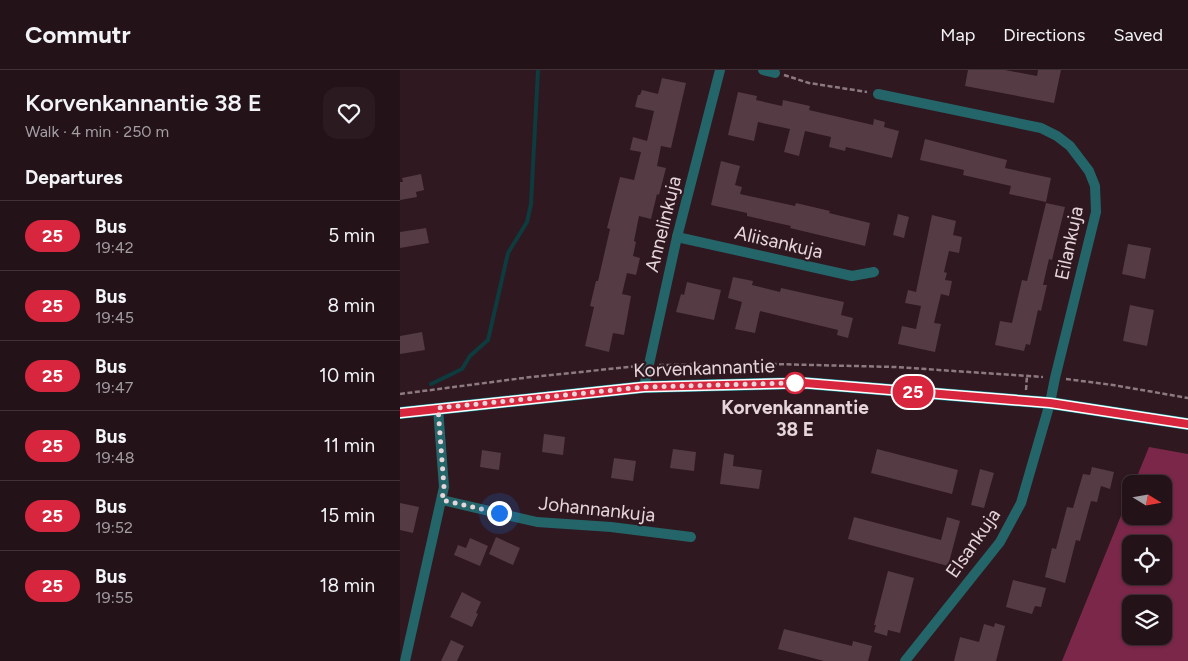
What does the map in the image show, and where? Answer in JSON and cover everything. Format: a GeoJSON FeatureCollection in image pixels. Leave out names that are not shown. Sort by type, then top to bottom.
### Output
{"type":"FeatureCollection","features":[{"type":"Feature","properties":{"kind":"main road","name":"Korvenkannantie"},"geometry":{"type":"LineString","coordinates":[[400,413],[644,387],[805,383],[1050,403],[1188,424]]}},
{"type":"Feature","properties":{"kind":"street","name":"Annelinkuja"},"geometry":{"type":"LineString","coordinates":[[644,387],[677,237],[720,70]]}},
{"type":"Feature","properties":{"kind":"street"},"geometry":{"type":"LineString","coordinates":[[763,70],[775,73]]}},
{"type":"Feature","properties":{"kind":"street","name":"Eilankuja"},"geometry":{"type":"LineString","coordinates":[[878,94],[1041,128],[1057,136],[1070,146],[1089,171],[1095,186],[1096,212],[1050,403]]}},
{"type":"Feature","properties":{"kind":"street","name":"Aliisankuja"},"geometry":{"type":"LineString","coordinates":[[677,237],[852,276],[874,272]]}},
{"type":"Feature","properties":{"kind":"street","name":"Elsankuja"},"geometry":{"type":"LineString","coordinates":[[905,661],[1000,542],[1021,503],[1050,403]]}},
{"type":"Feature","properties":{"kind":"street"},"geometry":{"type":"LineString","coordinates":[[405,661],[444,487],[438,408]]}},
{"type":"Feature","properties":{"kind":"street","name":"Johannankuja"},"geometry":{"type":"LineString","coordinates":[[442,500],[537,522],[691,537]]}},
{"type":"Feature","properties":{"kind":"path"},"geometry":{"type":"LineString","coordinates":[[775,73],[809,83],[878,94]]}},
{"type":"Feature","properties":{"kind":"shaded area"},"geometry":{"type":"Polygon","coordinates":[[[1149,447],[1188,454],[1188,661],[1062,661],[1122,513],[1122,525],[1172,525],[1172,475],[1138,475],[1149,447]]]}},
{"type":"Feature","properties":{"kind":"building"},"geometry":{"type":"Polygon","coordinates":[[[968,70],[1005,70],[1037,76],[1038,70],[1061,70],[1054,103],[965,86],[968,70]]]}},
{"type":"Feature","properties":{"kind":"building"},"geometry":{"type":"Polygon","coordinates":[[[662,78],[686,83],[671,148],[661,146],[657,166],[666,168],[651,219],[639,216],[633,256],[640,258],[636,275],[627,273],[622,294],[631,296],[624,335],[613,333],[609,352],[585,346],[594,307],[590,306],[596,281],[598,281],[610,229],[607,228],[620,177],[634,180],[641,152],[630,150],[633,137],[647,141],[654,111],[635,107],[638,95],[640,95],[642,90],[658,94],[662,78]]]}},
{"type":"Feature","properties":{"kind":"building"},"geometry":{"type":"Polygon","coordinates":[[[738,92],[757,96],[756,100],[782,106],[783,100],[810,106],[809,110],[873,125],[874,119],[885,122],[884,127],[899,131],[892,158],[846,147],[845,151],[829,147],[831,137],[805,131],[799,156],[784,152],[790,129],[758,122],[754,141],[728,135],[738,92]]]}},
{"type":"Feature","properties":{"kind":"building"},"geometry":{"type":"Polygon","coordinates":[[[925,139],[1007,160],[1005,168],[1051,178],[1046,202],[1009,194],[1011,186],[963,175],[964,170],[920,160],[925,139]]]}},
{"type":"Feature","properties":{"kind":"building"},"geometry":{"type":"Polygon","coordinates":[[[721,161],[740,166],[735,185],[742,187],[740,194],[795,206],[796,203],[870,223],[865,246],[790,228],[791,226],[747,216],[747,213],[711,205],[721,161]]]}},
{"type":"Feature","properties":{"kind":"building"},"geometry":{"type":"Polygon","coordinates":[[[421,174],[424,190],[416,192],[417,197],[400,200],[400,182],[403,182],[402,178],[421,174]]]}},
{"type":"Feature","properties":{"kind":"building"},"geometry":{"type":"Polygon","coordinates":[[[1046,203],[1065,207],[1052,260],[1049,259],[1043,285],[1047,285],[1041,311],[1038,310],[1030,345],[1026,344],[1024,351],[995,345],[1000,321],[1012,323],[1022,280],[1027,281],[1046,203]]]}},
{"type":"Feature","properties":{"kind":"building"},"geometry":{"type":"Polygon","coordinates":[[[898,214],[909,217],[904,238],[893,235],[898,214]]]}},
{"type":"Feature","properties":{"kind":"building"},"geometry":{"type":"Polygon","coordinates":[[[932,215],[956,221],[953,235],[962,237],[959,253],[949,251],[944,272],[947,273],[945,280],[952,281],[949,296],[941,294],[934,323],[941,324],[935,352],[898,344],[902,326],[916,329],[921,306],[905,303],[908,290],[916,292],[932,215]]]}},
{"type":"Feature","properties":{"kind":"building"},"geometry":{"type":"Polygon","coordinates":[[[426,228],[429,243],[400,248],[400,232],[426,228]]]}},
{"type":"Feature","properties":{"kind":"building"},"geometry":{"type":"Polygon","coordinates":[[[1128,244],[1151,248],[1145,279],[1122,274],[1128,244]]]}},
{"type":"Feature","properties":{"kind":"building"},"geometry":{"type":"Polygon","coordinates":[[[733,277],[753,281],[752,285],[780,292],[781,288],[844,302],[841,315],[853,318],[848,338],[837,335],[838,330],[760,311],[755,333],[735,329],[742,302],[728,298],[733,277]]]}},
{"type":"Feature","properties":{"kind":"building"},"geometry":{"type":"Polygon","coordinates":[[[687,282],[721,290],[714,320],[676,312],[681,294],[684,295],[687,282]]]}},
{"type":"Feature","properties":{"kind":"building"},"geometry":{"type":"Polygon","coordinates":[[[1130,305],[1154,310],[1147,346],[1123,341],[1130,305]]]}},
{"type":"Feature","properties":{"kind":"building"},"geometry":{"type":"Polygon","coordinates":[[[422,332],[425,350],[400,354],[400,336],[422,332]]]}},
{"type":"Feature","properties":{"kind":"building"},"geometry":{"type":"Polygon","coordinates":[[[544,434],[565,437],[563,455],[542,452],[544,434]]]}},
{"type":"Feature","properties":{"kind":"building"},"geometry":{"type":"Polygon","coordinates":[[[673,449],[696,452],[694,471],[670,468],[673,449]]]}},
{"type":"Feature","properties":{"kind":"building"},"geometry":{"type":"Polygon","coordinates":[[[877,449],[958,470],[952,494],[871,473],[877,449]]]}},
{"type":"Feature","properties":{"kind":"building"},"geometry":{"type":"Polygon","coordinates":[[[482,450],[501,453],[499,470],[480,467],[482,450]]]}},
{"type":"Feature","properties":{"kind":"building"},"geometry":{"type":"Polygon","coordinates":[[[724,453],[734,455],[733,466],[762,470],[759,489],[720,484],[724,453]]]}},
{"type":"Feature","properties":{"kind":"building"},"geometry":{"type":"Polygon","coordinates":[[[614,458],[636,461],[633,481],[611,478],[614,458]]]}},
{"type":"Feature","properties":{"kind":"building"},"geometry":{"type":"Polygon","coordinates":[[[1092,467],[1114,472],[1110,489],[1101,486],[1097,502],[1091,501],[1080,541],[1076,540],[1065,583],[1045,577],[1052,548],[1056,549],[1067,507],[1073,508],[1083,474],[1090,475],[1092,467]]]}},
{"type":"Feature","properties":{"kind":"building"},"geometry":{"type":"Polygon","coordinates":[[[980,469],[994,473],[984,508],[971,505],[980,469]]]}},
{"type":"Feature","properties":{"kind":"building"},"geometry":{"type":"Polygon","coordinates":[[[400,503],[419,507],[413,533],[400,530],[400,503]]]}},
{"type":"Feature","properties":{"kind":"building"},"geometry":{"type":"Polygon","coordinates":[[[854,517],[941,540],[947,517],[960,521],[948,566],[848,539],[854,517]]]}},
{"type":"Feature","properties":{"kind":"building"},"geometry":{"type":"Polygon","coordinates":[[[496,537],[520,548],[513,565],[489,554],[496,537]]]}},
{"type":"Feature","properties":{"kind":"building"},"geometry":{"type":"Polygon","coordinates":[[[470,538],[488,546],[480,566],[454,555],[458,545],[466,548],[470,538]]]}},
{"type":"Feature","properties":{"kind":"building"},"geometry":{"type":"Polygon","coordinates":[[[888,571],[914,578],[900,633],[888,630],[887,636],[874,632],[876,625],[874,625],[888,571]]]}},
{"type":"Feature","properties":{"kind":"building"},"geometry":{"type":"Polygon","coordinates":[[[1013,580],[1046,588],[1041,607],[1035,606],[1032,614],[1006,607],[1013,580]]]}},
{"type":"Feature","properties":{"kind":"building"},"geometry":{"type":"Polygon","coordinates":[[[462,592],[481,602],[472,627],[450,617],[462,592]]]}},
{"type":"Feature","properties":{"kind":"building"},"geometry":{"type":"Polygon","coordinates":[[[995,623],[1005,626],[996,661],[954,661],[960,637],[979,642],[984,624],[994,627],[995,623]]]}},
{"type":"Feature","properties":{"kind":"building"},"geometry":{"type":"Polygon","coordinates":[[[784,629],[852,646],[853,641],[872,646],[868,661],[824,661],[778,649],[784,629]]]}},
{"type":"Feature","properties":{"kind":"building"},"geometry":{"type":"Polygon","coordinates":[[[451,640],[464,646],[457,661],[441,661],[451,640]]]}},
{"type":"Feature","properties":{"kind":"waterway"},"geometry":{"type":"LineString","coordinates":[[431,384],[462,369],[470,356],[488,340],[508,253],[527,222],[531,204],[538,70]]}},
{"type":"Feature","properties":{"kind":"bus line","name":"25"},"geometry":{"type":"LineString","coordinates":[[400,413],[644,387],[805,383],[1050,403],[1188,424]]}},
{"type":"Feature","properties":{"kind":"place","name":"Korvenkannantie 38 E"},"geometry":{"type":"Point","coordinates":[795,383]}},
{"type":"Feature","properties":{"kind":"route"},"geometry":{"type":"LineString","coordinates":[[499,513],[442,500],[444,487],[438,408],[644,387],[795,383]]}}]}
